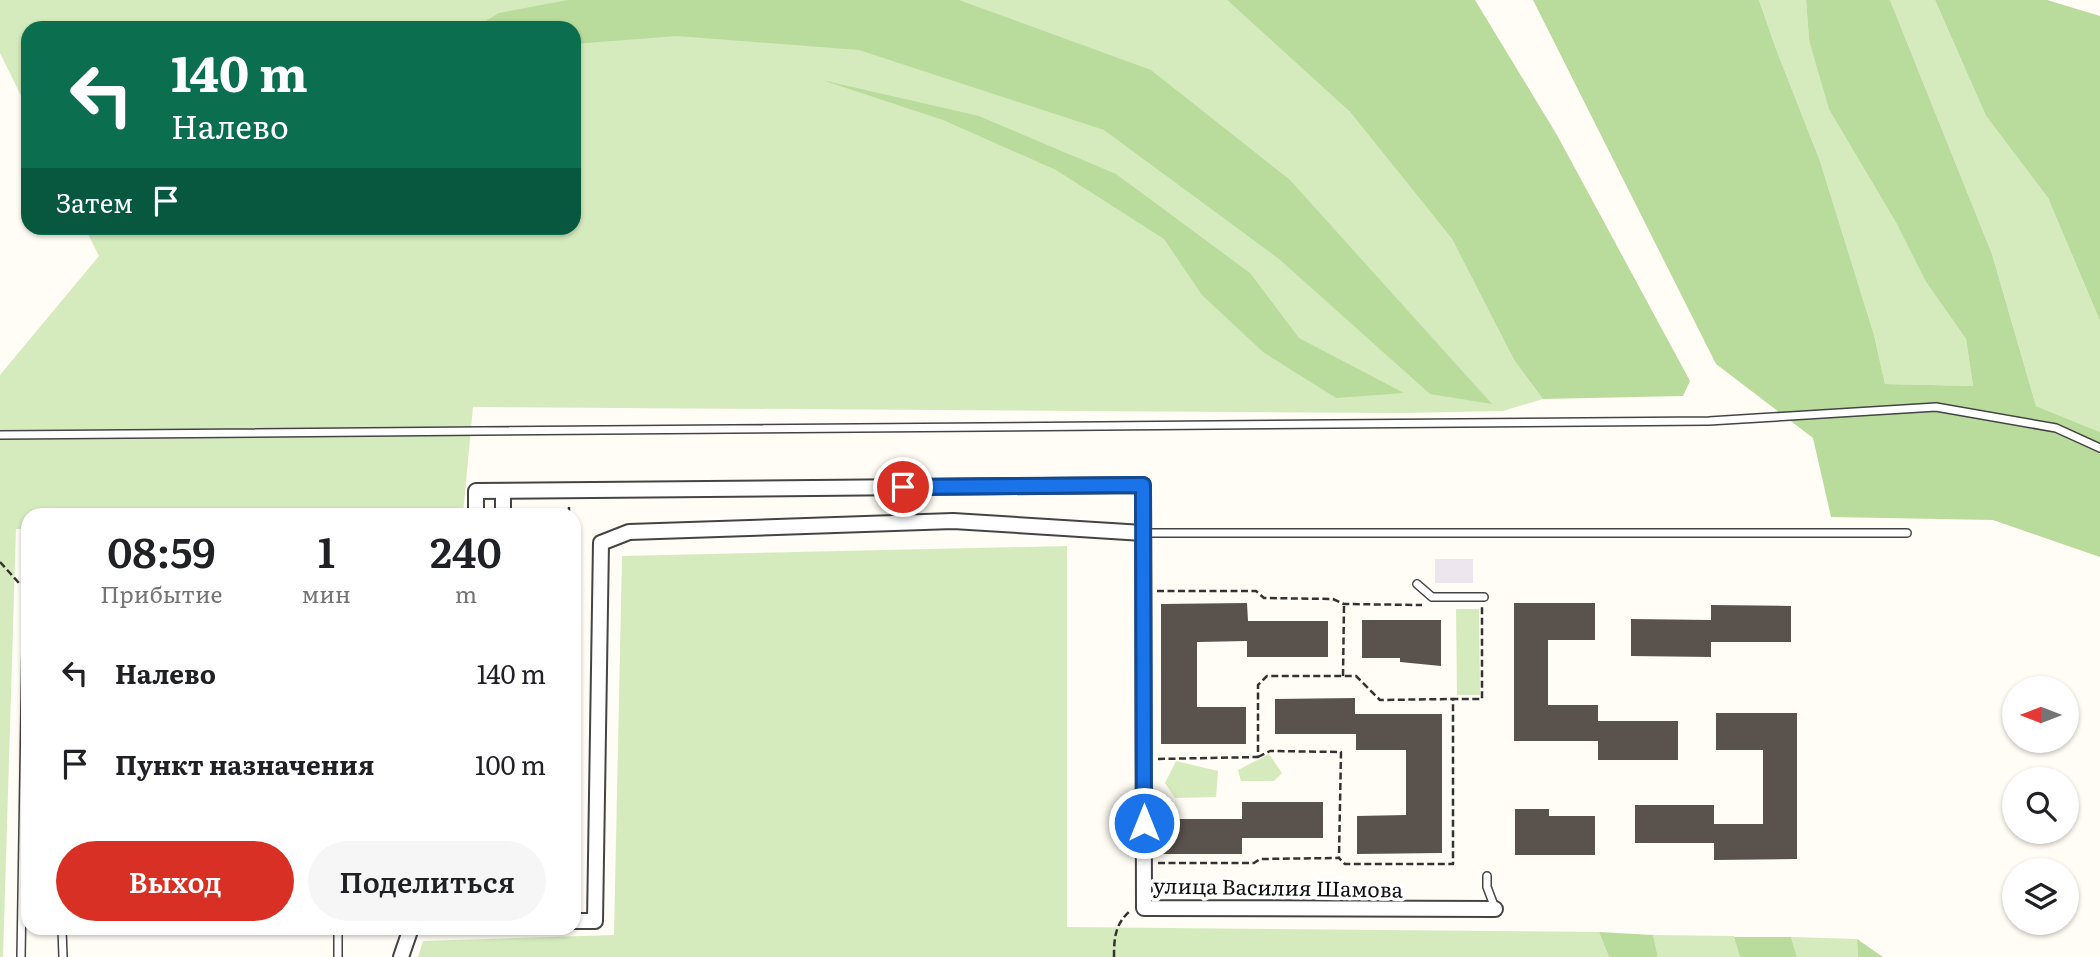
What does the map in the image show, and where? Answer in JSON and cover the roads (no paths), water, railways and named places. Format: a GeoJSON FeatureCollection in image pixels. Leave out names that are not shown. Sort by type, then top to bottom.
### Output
{"type":"FeatureCollection","features":[{"type":"Feature","properties":{"kind":"street","name":"улица Василия Шамова"},"geometry":{"type":"LineString","coordinates":[[503,491],[1143,485],[1144,908],[1495,909]]}},
{"type":"Feature","properties":{"kind":"street"},"geometry":{"type":"LineString","coordinates":[[476,508],[476,491],[503,491],[503,508]]}},
{"type":"Feature","properties":{"kind":"street"},"geometry":{"type":"LineString","coordinates":[[581,921],[595,920],[601,543],[629,532],[953,521],[1143,533]]}},
{"type":"Feature","properties":{"kind":"street"},"geometry":{"type":"LineString","coordinates":[[401,957],[409,935]]}},
{"type":"Feature","properties":{"kind":"lane"},"geometry":{"type":"LineString","coordinates":[[0,435],[1709,421],[1936,407],[2056,428],[2100,447]]}},
{"type":"Feature","properties":{"kind":"lane"},"geometry":{"type":"LineString","coordinates":[[1143,533],[1907,533]]}},
{"type":"Feature","properties":{"kind":"lane"},"geometry":{"type":"LineString","coordinates":[[1417,584],[1432,597],[1483,601]]}},
{"type":"Feature","properties":{"kind":"lane"},"geometry":{"type":"LineString","coordinates":[[1487,876],[1487,887],[1495,909]]}},
{"type":"Feature","properties":{"kind":"lane"},"geometry":{"type":"LineString","coordinates":[[21,935],[21,957]]}},
{"type":"Feature","properties":{"kind":"lane"},"geometry":{"type":"LineString","coordinates":[[62,935],[63,957]]}},
{"type":"Feature","properties":{"kind":"lane"},"geometry":{"type":"LineString","coordinates":[[338,935],[338,957]]}}]}
